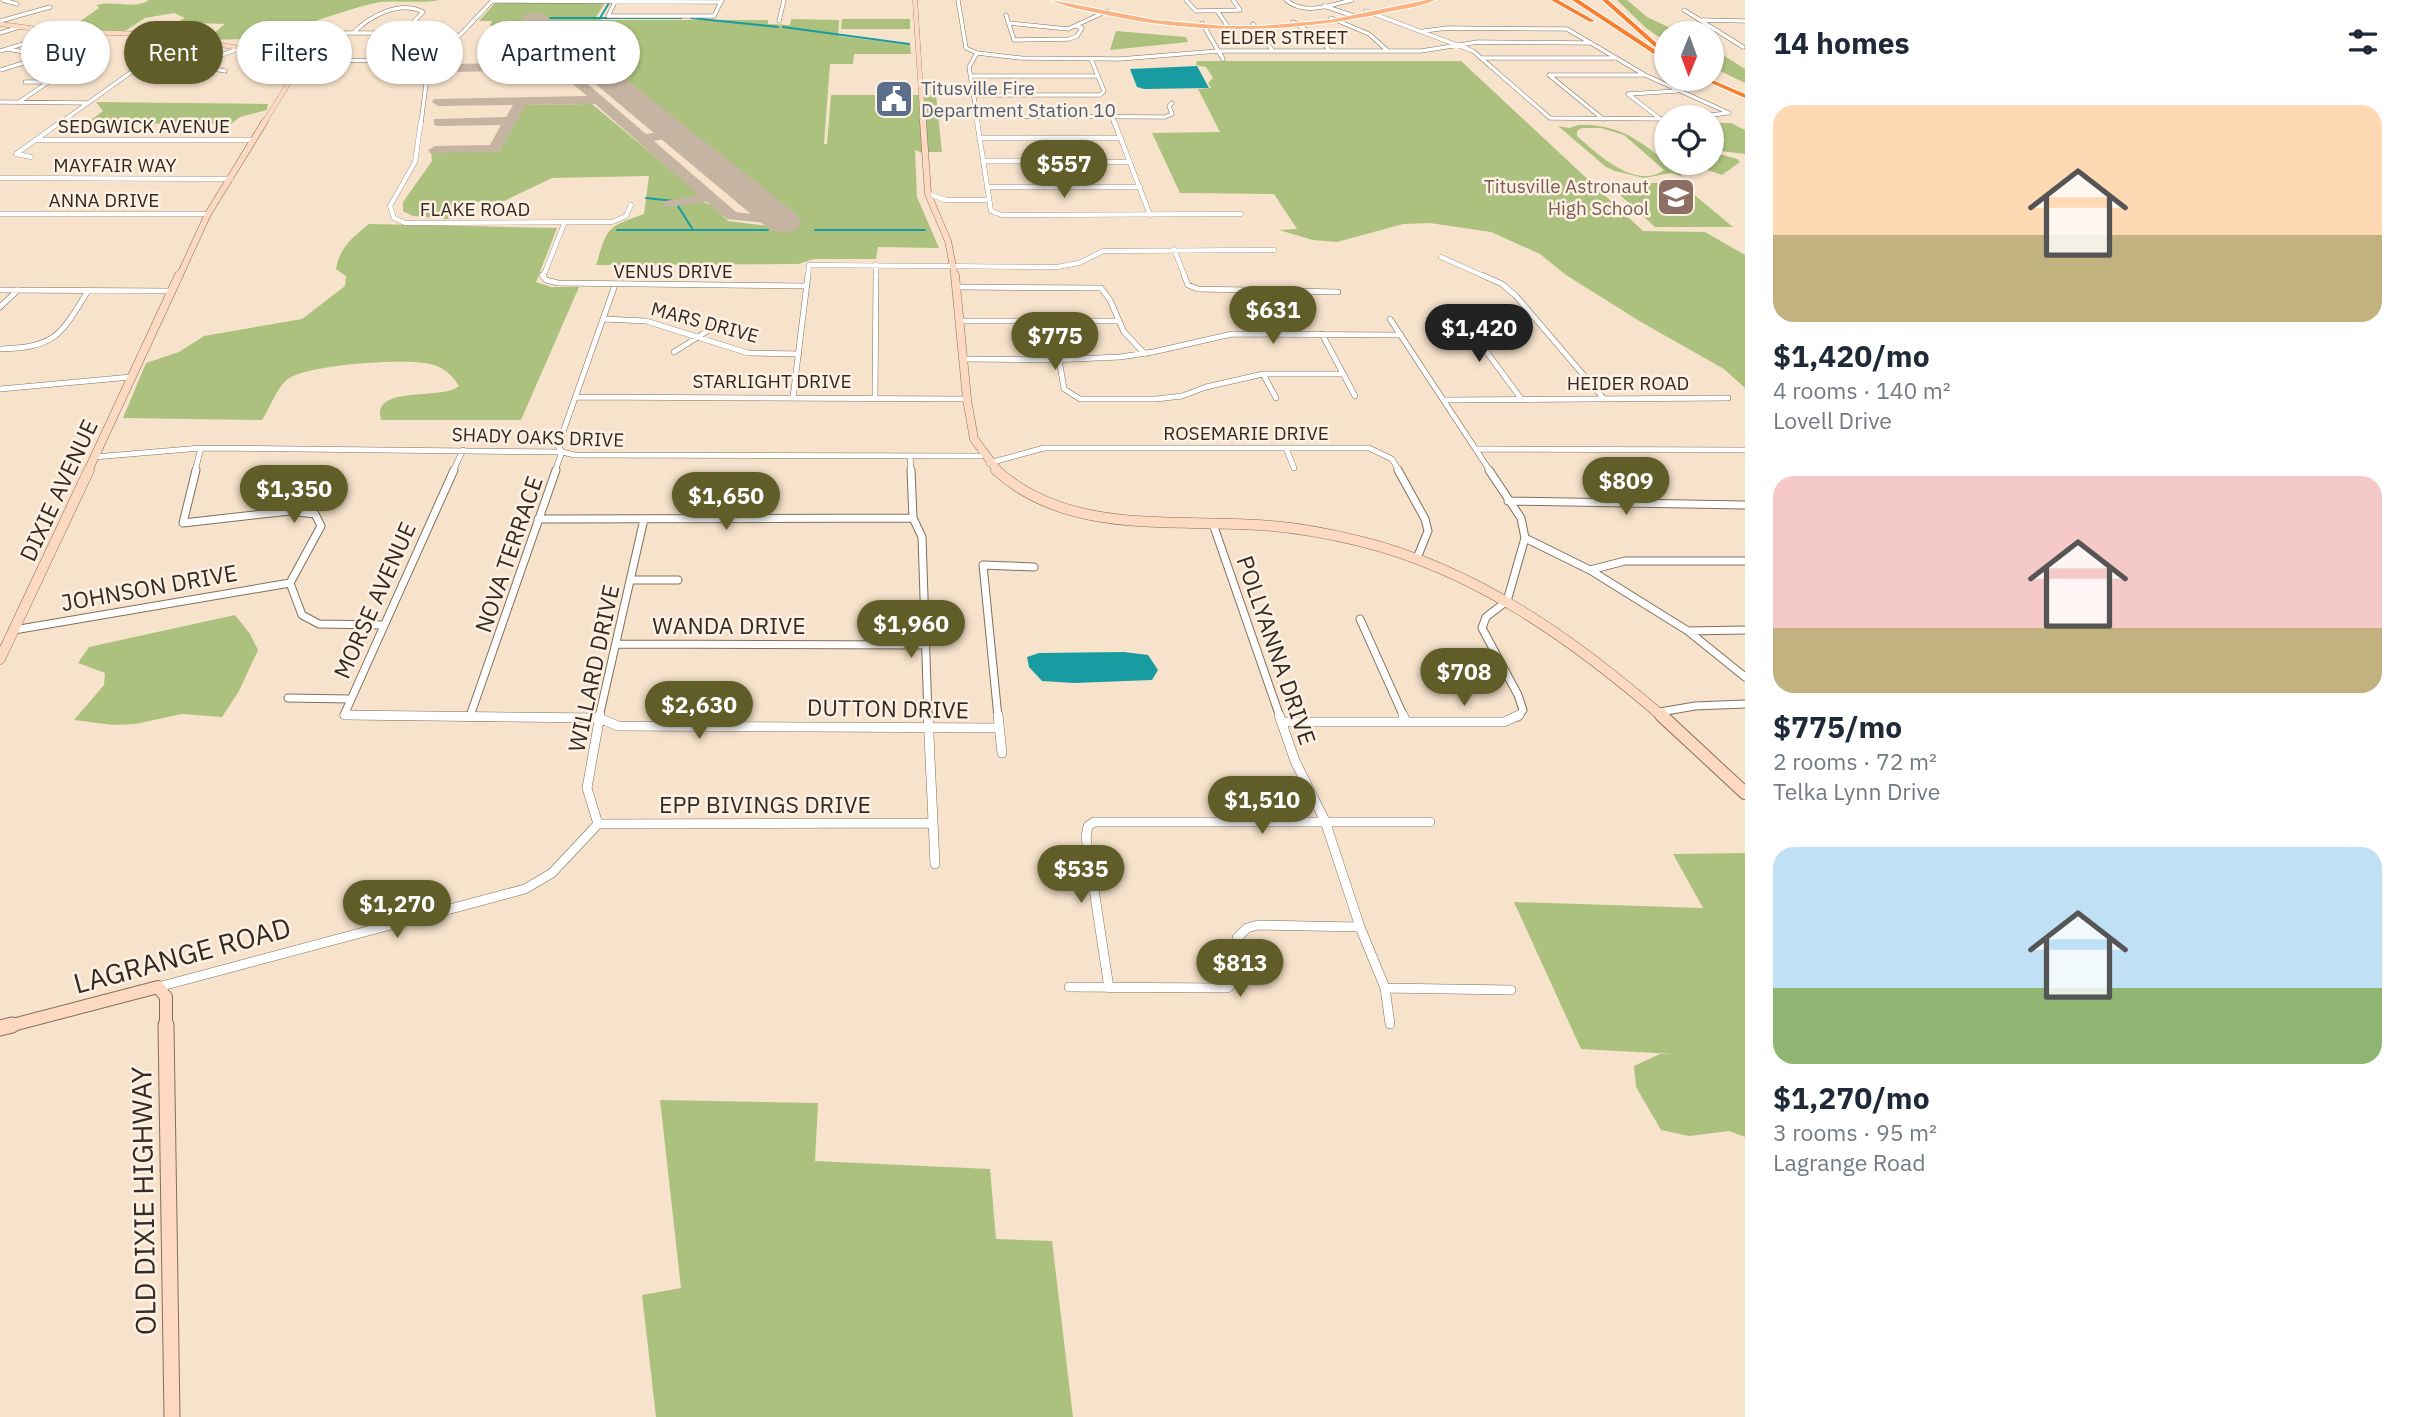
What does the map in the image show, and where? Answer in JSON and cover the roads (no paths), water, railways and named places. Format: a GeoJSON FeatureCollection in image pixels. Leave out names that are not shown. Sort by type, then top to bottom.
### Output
{"type":"FeatureCollection","features":[{"type":"Feature","properties":{"kind":"highway"},"geometry":{"type":"LineString","coordinates":[[1554,0],[1654,53]]}},
{"type":"Feature","properties":{"kind":"highway"},"geometry":{"type":"LineString","coordinates":[[1575,0],[1646,49]]}},
{"type":"Feature","properties":{"kind":"highway"},"geometry":{"type":"LineString","coordinates":[[1588,0],[1654,44]]}},
{"type":"Feature","properties":{"kind":"highway"},"geometry":{"type":"LineString","coordinates":[[1605,0],[1654,43]]}},
{"type":"Feature","properties":{"kind":"highway"},"geometry":{"type":"LineString","coordinates":[[1724,80],[1745,90]]}},
{"type":"Feature","properties":{"kind":"highway"},"geometry":{"type":"LineString","coordinates":[[1724,87],[1745,96]]}},
{"type":"Feature","properties":{"kind":"main road"},"geometry":{"type":"LineString","coordinates":[[1054,0],[1105,12],[1228,26],[1296,24],[1433,0]]}},
{"type":"Feature","properties":{"kind":"main road"},"geometry":{"type":"LineString","coordinates":[[1063,0],[1105,12]]}},
{"type":"Feature","properties":{"kind":"main road"},"geometry":{"type":"LineString","coordinates":[[1369,12],[1420,0]]}},
{"type":"Feature","properties":{"kind":"street"},"geometry":{"type":"LineString","coordinates":[[3,0],[17,4]]}},
{"type":"Feature","properties":{"kind":"street"},"geometry":{"type":"LineString","coordinates":[[463,32],[492,0],[721,1],[715,16],[608,16],[615,2]]}},
{"type":"Feature","properties":{"kind":"street"},"geometry":{"type":"LineString","coordinates":[[779,21],[784,0]]}},
{"type":"Feature","properties":{"kind":"street"},"geometry":{"type":"LineString","coordinates":[[915,0],[928,194],[948,241],[954,266],[967,400],[974,439],[986,459],[1025,492],[1065,509],[1108,519],[1157,524],[1257,524],[1304,530],[1417,558],[1507,601],[1575,645],[1660,712],[1745,793]]}},
{"type":"Feature","properties":{"kind":"street"},"geometry":{"type":"LineString","coordinates":[[958,0],[966,48],[976,53],[969,67],[991,211],[1002,215],[1241,214]]}},
{"type":"Feature","properties":{"kind":"street"},"geometry":{"type":"LineString","coordinates":[[1186,0],[1193,10],[1240,10],[1233,0]]}},
{"type":"Feature","properties":{"kind":"street"},"geometry":{"type":"LineString","coordinates":[[1286,0],[1298,8],[1352,0]]}},
{"type":"Feature","properties":{"kind":"street"},"geometry":{"type":"LineString","coordinates":[[0,22],[50,6]]}},
{"type":"Feature","properties":{"kind":"street"},"geometry":{"type":"LineString","coordinates":[[353,33],[372,14],[384,8],[405,6],[422,9],[423,12],[414,21]]}},
{"type":"Feature","properties":{"kind":"street"},"geometry":{"type":"LineString","coordinates":[[1324,6],[1354,15]]}},
{"type":"Feature","properties":{"kind":"street"},"geometry":{"type":"LineString","coordinates":[[1684,10],[1743,47]]}},
{"type":"Feature","properties":{"kind":"street"},"geometry":{"type":"LineString","coordinates":[[1008,23],[1068,29],[1105,12]]}},
{"type":"Feature","properties":{"kind":"street"},"geometry":{"type":"LineString","coordinates":[[1218,12],[1228,26]]}},
{"type":"Feature","properties":{"kind":"street"},"geometry":{"type":"LineString","coordinates":[[1369,12],[1457,45],[1481,58],[1550,118],[1654,119]]}},
{"type":"Feature","properties":{"kind":"street"},"geometry":{"type":"LineString","coordinates":[[1006,15],[1012,39],[1017,40],[1069,38],[1077,36],[1082,28],[1076,26]]}},
{"type":"Feature","properties":{"kind":"street"},"geometry":{"type":"LineString","coordinates":[[1333,19],[1369,34],[1388,51]]}},
{"type":"Feature","properties":{"kind":"street"},"geometry":{"type":"LineString","coordinates":[[1701,20],[1745,21]]}},
{"type":"Feature","properties":{"kind":"street"},"geometry":{"type":"LineString","coordinates":[[0,22],[19,27]]}},
{"type":"Feature","properties":{"kind":"street"},"geometry":{"type":"LineString","coordinates":[[1202,24],[1223,59]]}},
{"type":"Feature","properties":{"kind":"street"},"geometry":{"type":"LineString","coordinates":[[1296,24],[1318,37],[1330,51]]}},
{"type":"Feature","properties":{"kind":"street"},"geometry":{"type":"LineString","coordinates":[[1254,25],[1273,51]]}},
{"type":"Feature","properties":{"kind":"street"},"geometry":{"type":"LineString","coordinates":[[0,33],[19,27]]}},
{"type":"Feature","properties":{"kind":"street"},"geometry":{"type":"LineString","coordinates":[[1421,32],[1447,28],[1555,28],[1575,32],[1654,79]]}},
{"type":"Feature","properties":{"kind":"street"},"geometry":{"type":"LineString","coordinates":[[353,33],[366,33]]}},
{"type":"Feature","properties":{"kind":"street","name":"ELDER STREET"},"geometry":{"type":"LineString","coordinates":[[976,53],[1021,58],[1091,59],[1218,51],[1420,51],[1478,42],[1591,43]]}},
{"type":"Feature","properties":{"kind":"street"},"geometry":{"type":"LineString","coordinates":[[0,51],[21,45]]}},
{"type":"Feature","properties":{"kind":"street"},"geometry":{"type":"LineString","coordinates":[[8,49],[21,52]]}},
{"type":"Feature","properties":{"kind":"street"},"geometry":{"type":"LineString","coordinates":[[1420,51],[1428,58]]}},
{"type":"Feature","properties":{"kind":"street"},"geometry":{"type":"LineString","coordinates":[[1481,58],[1615,58]]}},
{"type":"Feature","properties":{"kind":"street"},"geometry":{"type":"LineString","coordinates":[[974,95],[1100,95],[1104,91],[1091,59]]}},
{"type":"Feature","properties":{"kind":"street"},"geometry":{"type":"LineString","coordinates":[[0,70],[21,64]]}},
{"type":"Feature","properties":{"kind":"street"},"geometry":{"type":"LineString","coordinates":[[1603,119],[1549,75],[1645,75]]}},
{"type":"Feature","properties":{"kind":"street"},"geometry":{"type":"LineString","coordinates":[[971,76],[1097,76]]}},
{"type":"Feature","properties":{"kind":"street"},"geometry":{"type":"LineString","coordinates":[[31,157],[20,157],[16,154],[124,77]]}},
{"type":"Feature","properties":{"kind":"street"},"geometry":{"type":"LineString","coordinates":[[19,102],[45,84]]}},
{"type":"Feature","properties":{"kind":"street","name":"DIXIE AVENUE"},"geometry":{"type":"LineString","coordinates":[[0,659],[208,214],[288,84]]}},
{"type":"Feature","properties":{"kind":"street","name":"FLAKE ROAD"},"geometry":{"type":"LineString","coordinates":[[426,84],[415,162],[390,206],[394,218],[405,223],[425,224],[612,222],[626,216],[631,205]]}},
{"type":"Feature","properties":{"kind":"street"},"geometry":{"type":"LineString","coordinates":[[1654,113],[1628,94],[1678,91],[1710,105]]}},
{"type":"Feature","properties":{"kind":"street"},"geometry":{"type":"LineString","coordinates":[[0,102],[89,103]]}},
{"type":"Feature","properties":{"kind":"street"},"geometry":{"type":"LineString","coordinates":[[0,108],[10,102]]}},
{"type":"Feature","properties":{"kind":"street"},"geometry":{"type":"LineString","coordinates":[[978,116],[1166,117],[1172,114],[1169,106],[1172,103]]}},
{"type":"Feature","properties":{"kind":"street"},"geometry":{"type":"LineString","coordinates":[[1112,117],[1150,215]]}},
{"type":"Feature","properties":{"kind":"street"},"geometry":{"type":"LineString","coordinates":[[981,138],[1121,138]]}},
{"type":"Feature","properties":{"kind":"street","name":"SEDGWICK AVENUE"},"geometry":{"type":"LineString","coordinates":[[36,140],[253,140]]}},
{"type":"Feature","properties":{"kind":"street"},"geometry":{"type":"LineString","coordinates":[[984,161],[1130,162]]}},
{"type":"Feature","properties":{"kind":"street","name":"MAYFAIR WAY"},"geometry":{"type":"LineString","coordinates":[[0,178],[231,179]]}},
{"type":"Feature","properties":{"kind":"street"},"geometry":{"type":"LineString","coordinates":[[987,187],[1140,187]]}},
{"type":"Feature","properties":{"kind":"street"},"geometry":{"type":"LineString","coordinates":[[928,194],[946,200],[989,200]]}},
{"type":"Feature","properties":{"kind":"street"},"geometry":{"type":"LineString","coordinates":[[932,206],[946,200]]}},
{"type":"Feature","properties":{"kind":"street","name":"ANNA DRIVE"},"geometry":{"type":"LineString","coordinates":[[0,214],[208,214]]}},
{"type":"Feature","properties":{"kind":"street","name":"FLAKE ROAD"},"geometry":{"type":"LineString","coordinates":[[542,275],[560,239],[564,223]]}},
{"type":"Feature","properties":{"kind":"street"},"geometry":{"type":"LineString","coordinates":[[1174,249],[1188,285],[1198,289],[1338,292]]}},
{"type":"Feature","properties":{"kind":"street"},"geometry":{"type":"LineString","coordinates":[[793,397],[809,265],[1057,267],[1079,263],[1103,251],[1274,250]]}},
{"type":"Feature","properties":{"kind":"street"},"geometry":{"type":"LineString","coordinates":[[1441,257],[1502,284],[1516,296],[1604,399]]}},
{"type":"Feature","properties":{"kind":"street"},"geometry":{"type":"LineString","coordinates":[[875,398],[876,265]]}},
{"type":"Feature","properties":{"kind":"street","name":"VENUS DRIVE"},"geometry":{"type":"LineString","coordinates":[[542,275],[546,280],[558,283],[807,286]]}},
{"type":"Feature","properties":{"kind":"street","name":"NOVA TERRACE"},"geometry":{"type":"LineString","coordinates":[[470,716],[562,452],[558,446],[615,285]]}},
{"type":"Feature","properties":{"kind":"street"},"geometry":{"type":"LineString","coordinates":[[958,287],[1101,288],[1109,294],[1118,321],[1129,341],[1145,354]]}},
{"type":"Feature","properties":{"kind":"street"},"geometry":{"type":"LineString","coordinates":[[0,290],[170,291]]}},
{"type":"Feature","properties":{"kind":"street"},"geometry":{"type":"LineString","coordinates":[[0,307],[18,290]]}},
{"type":"Feature","properties":{"kind":"street"},"geometry":{"type":"LineString","coordinates":[[0,349],[40,347],[53,342],[89,291]]}},
{"type":"Feature","properties":{"kind":"street"},"geometry":{"type":"LineString","coordinates":[[1458,313],[1522,400]]}},
{"type":"Feature","properties":{"kind":"street","name":"MARS DRIVE"},"geometry":{"type":"LineString","coordinates":[[603,319],[646,321],[748,353],[799,354]]}},
{"type":"Feature","properties":{"kind":"street"},"geometry":{"type":"LineString","coordinates":[[1281,722],[1504,722],[1521,715],[1522,704],[1482,628],[1486,617],[1507,601],[1525,538],[1521,518],[1390,319]]}},
{"type":"Feature","properties":{"kind":"street"},"geometry":{"type":"LineString","coordinates":[[960,321],[1118,321]]}},
{"type":"Feature","properties":{"kind":"street"},"geometry":{"type":"LineString","coordinates":[[674,352],[722,322]]}},
{"type":"Feature","properties":{"kind":"street"},"geometry":{"type":"LineString","coordinates":[[963,359],[1059,359],[1145,354],[1231,334],[1401,335]]}},
{"type":"Feature","properties":{"kind":"street"},"geometry":{"type":"LineString","coordinates":[[1322,334],[1355,396]]}},
{"type":"Feature","properties":{"kind":"street"},"geometry":{"type":"LineString","coordinates":[[1059,359],[1064,389],[1080,399],[1156,399],[1182,396],[1206,387],[1263,374],[1343,374]]}},
{"type":"Feature","properties":{"kind":"street"},"geometry":{"type":"LineString","coordinates":[[1263,374],[1276,398]]}},
{"type":"Feature","properties":{"kind":"street"},"geometry":{"type":"LineString","coordinates":[[0,389],[131,377]]}},
{"type":"Feature","properties":{"kind":"street","name":"STARLIGHT DRIVE"},"geometry":{"type":"LineString","coordinates":[[576,397],[967,400]]}},
{"type":"Feature","properties":{"kind":"street","name":"HEIDER ROAD"},"geometry":{"type":"LineString","coordinates":[[1444,400],[1728,398]]}},
{"type":"Feature","properties":{"kind":"street"},"geometry":{"type":"LineString","coordinates":[[201,448],[183,523],[289,511],[315,514],[321,526],[290,583],[302,615],[319,624],[383,625]]}},
{"type":"Feature","properties":{"kind":"street","name":"SHADY OAKS DRIVE"},"geometry":{"type":"LineString","coordinates":[[94,457],[201,448],[986,459]]}},
{"type":"Feature","properties":{"kind":"street","name":"ROSEMARIE DRIVE"},"geometry":{"type":"LineString","coordinates":[[986,459],[1044,448],[1369,448],[1392,459],[1425,519],[1428,530],[1417,558]]}},
{"type":"Feature","properties":{"kind":"street"},"geometry":{"type":"LineString","coordinates":[[1286,448],[1294,468]]}},
{"type":"Feature","properties":{"kind":"street"},"geometry":{"type":"LineString","coordinates":[[1477,449],[1745,450]]}},
{"type":"Feature","properties":{"kind":"street","name":"MORSE AVENUE"},"geometry":{"type":"LineString","coordinates":[[401,714],[344,715],[463,450]]}},
{"type":"Feature","properties":{"kind":"street"},"geometry":{"type":"LineString","coordinates":[[910,456],[913,518],[922,537],[924,645],[935,864]]}},
{"type":"Feature","properties":{"kind":"street"},"geometry":{"type":"LineString","coordinates":[[1508,501],[1745,505]]}},
{"type":"Feature","properties":{"kind":"street"},"geometry":{"type":"LineString","coordinates":[[538,519],[913,518]]}},
{"type":"Feature","properties":{"kind":"street","name":"WILLARD DRIVE"},"geometry":{"type":"LineString","coordinates":[[598,824],[587,788],[599,718],[618,644],[644,519]]}},
{"type":"Feature","properties":{"kind":"street","name":"POLLYANNA DRIVE"},"geometry":{"type":"LineString","coordinates":[[1213,524],[1298,771],[1312,790],[1325,821],[1360,927],[1385,988],[1390,1024]]}},
{"type":"Feature","properties":{"kind":"street"},"geometry":{"type":"LineString","coordinates":[[1525,538],[1590,570],[1688,631],[1745,677]]}},
{"type":"Feature","properties":{"kind":"street"},"geometry":{"type":"LineString","coordinates":[[1590,570],[1625,561],[1745,561]]}},
{"type":"Feature","properties":{"kind":"street"},"geometry":{"type":"LineString","coordinates":[[1002,753],[983,565],[1034,567]]}},
{"type":"Feature","properties":{"kind":"street"},"geometry":{"type":"LineString","coordinates":[[632,580],[678,580]]}},
{"type":"Feature","properties":{"kind":"street","name":"JOHNSON DRIVE"},"geometry":{"type":"LineString","coordinates":[[14,630],[290,583]]}},
{"type":"Feature","properties":{"kind":"street"},"geometry":{"type":"LineString","coordinates":[[1360,619],[1406,722]]}},
{"type":"Feature","properties":{"kind":"street"},"geometry":{"type":"LineString","coordinates":[[1688,631],[1745,630]]}},
{"type":"Feature","properties":{"kind":"street","name":"WANDA DRIVE"},"geometry":{"type":"LineString","coordinates":[[618,644],[924,645]]}},
{"type":"Feature","properties":{"kind":"street"},"geometry":{"type":"LineString","coordinates":[[288,698],[351,699]]}},
{"type":"Feature","properties":{"kind":"street"},"geometry":{"type":"LineString","coordinates":[[1660,712],[1695,706],[1745,704]]}},
{"type":"Feature","properties":{"kind":"street","name":"DUTTON DRIVE"},"geometry":{"type":"LineString","coordinates":[[401,714],[599,718],[618,726],[999,728]]}},
{"type":"Feature","properties":{"kind":"street"},"geometry":{"type":"LineString","coordinates":[[1109,988],[1086,837],[1088,826],[1094,822],[1430,822]]}},
{"type":"Feature","properties":{"kind":"street","name":"EPP BIVINGS DRIVE"},"geometry":{"type":"LineString","coordinates":[[598,824],[932,823]]}},
{"type":"Feature","properties":{"kind":"street","name":"LAGRANGE ROAD"},"geometry":{"type":"LineString","coordinates":[[0,1028],[525,889],[552,873],[598,824]]}},
{"type":"Feature","properties":{"kind":"street"},"geometry":{"type":"LineString","coordinates":[[1069,987],[1227,988],[1241,976],[1236,944],[1240,932],[1246,928],[1258,925],[1360,927]]}},
{"type":"Feature","properties":{"kind":"street","name":"OLD DIXIE HIGHWAY"},"geometry":{"type":"LineString","coordinates":[[159,987],[166,997],[169,1082],[172,1417]]}},
{"type":"Feature","properties":{"kind":"street"},"geometry":{"type":"LineString","coordinates":[[1385,988],[1511,990]]}},
{"type":"Feature","properties":{"kind":"water"},"geometry":{"type":"Polygon","coordinates":[[[1197,66],[1209,88],[1144,89],[1137,87],[1130,69],[1197,66]]]}},
{"type":"Feature","properties":{"kind":"water"},"geometry":{"type":"Polygon","coordinates":[[[1124,652],[1148,655],[1158,670],[1152,680],[1074,683],[1042,681],[1029,667],[1027,657],[1039,653],[1124,652]]]}},
{"type":"Feature","properties":{"kind":"waterway"},"geometry":{"type":"LineString","coordinates":[[609,3],[600,18],[681,18]]}},
{"type":"Feature","properties":{"kind":"waterway"},"geometry":{"type":"LineString","coordinates":[[550,18],[599,18]]}},
{"type":"Feature","properties":{"kind":"waterway"},"geometry":{"type":"LineString","coordinates":[[691,18],[778,27]]}},
{"type":"Feature","properties":{"kind":"waterway"},"geometry":{"type":"LineString","coordinates":[[783,27],[909,44]]}},
{"type":"Feature","properties":{"kind":"waterway"},"geometry":{"type":"LineString","coordinates":[[646,198],[674,201]]}},
{"type":"Feature","properties":{"kind":"waterway"},"geometry":{"type":"LineString","coordinates":[[678,206],[693,230]]}},
{"type":"Feature","properties":{"kind":"waterway"},"geometry":{"type":"LineString","coordinates":[[617,230],[693,230]]}},
{"type":"Feature","properties":{"kind":"waterway"},"geometry":{"type":"LineString","coordinates":[[693,230],[768,230]]}},
{"type":"Feature","properties":{"kind":"waterway"},"geometry":{"type":"LineString","coordinates":[[815,230],[925,230]]}},
{"type":"Feature","properties":{"kind":"place","name":"Titusville Fire Department Station 10"},"geometry":{"type":"Point","coordinates":[894,99]}},
{"type":"Feature","properties":{"kind":"place","name":"Titusville Astronaut High School"},"geometry":{"type":"Point","coordinates":[1676,197]}}]}
